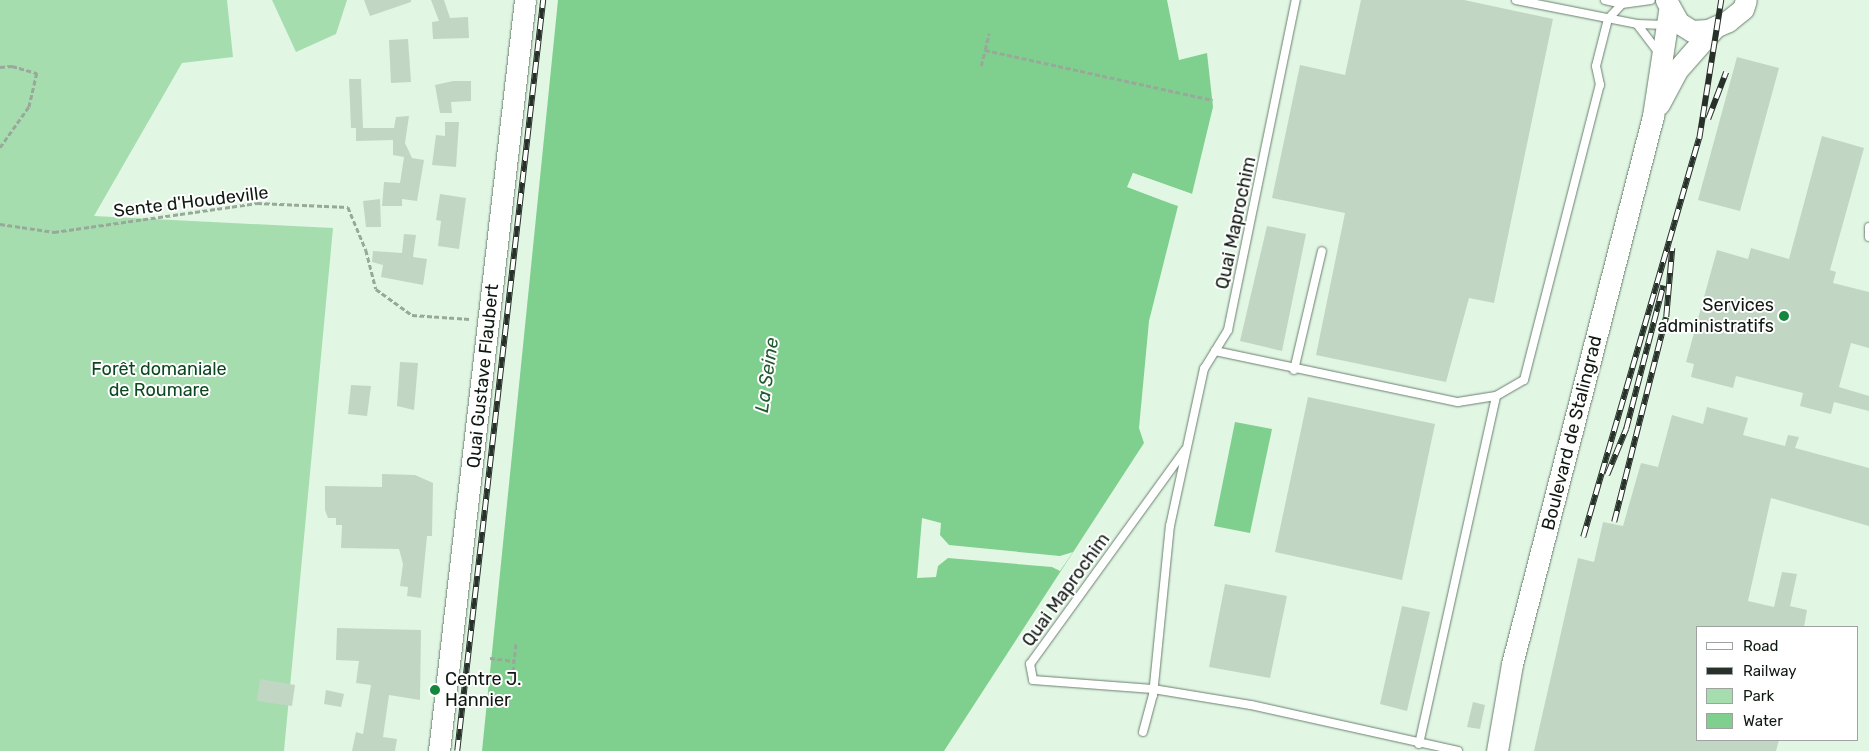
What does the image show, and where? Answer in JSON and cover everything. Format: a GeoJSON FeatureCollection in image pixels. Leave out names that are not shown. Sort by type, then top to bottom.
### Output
{"type":"FeatureCollection","features":[{"type":"Feature","properties":{"kind":"main road","name":"Quai Gustave Flaubert"},"geometry":{"type":"LineString","coordinates":[[439,751],[525,0]]}},
{"type":"Feature","properties":{"kind":"main road"},"geometry":{"type":"LineString","coordinates":[[1663,9],[1692,31],[1715,27],[1743,9],[1746,0]]}},
{"type":"Feature","properties":{"kind":"main road","name":"Boulevard de Stalingrad"},"geometry":{"type":"LineString","coordinates":[[1497,751],[1512,664],[1653,116],[1661,55],[1663,9]]}},
{"type":"Feature","properties":{"kind":"main road","name":"Boulevard de Stalingrad"},"geometry":{"type":"LineString","coordinates":[[1653,116],[1677,70],[1715,27]]}},
{"type":"Feature","properties":{"kind":"lane","name":"Quai Maprochim"},"geometry":{"type":"LineString","coordinates":[[1143,732],[1153,689],[1170,526],[1204,369],[1228,330],[1296,0]]}},
{"type":"Feature","properties":{"kind":"lane"},"geometry":{"type":"LineString","coordinates":[[1516,0],[1637,24],[1663,9]]}},
{"type":"Feature","properties":{"kind":"lane"},"geometry":{"type":"LineString","coordinates":[[1605,0],[1663,9]]}},
{"type":"Feature","properties":{"kind":"lane"},"geometry":{"type":"LineString","coordinates":[[1215,351],[1294,370],[1458,402],[1496,396],[1524,380],[1600,85],[1596,66],[1608,19],[1622,4]]}},
{"type":"Feature","properties":{"kind":"lane"},"geometry":{"type":"LineString","coordinates":[[1637,24],[1661,55]]}},
{"type":"Feature","properties":{"kind":"lane"},"geometry":{"type":"LineString","coordinates":[[1869,226],[1869,237]]}},
{"type":"Feature","properties":{"kind":"lane"},"geometry":{"type":"LineString","coordinates":[[1294,370],[1322,251]]}},
{"type":"Feature","properties":{"kind":"lane"},"geometry":{"type":"LineString","coordinates":[[1419,744],[1496,396]]}},
{"type":"Feature","properties":{"kind":"lane","name":"Quai Maprochim"},"geometry":{"type":"LineString","coordinates":[[1187,446],[1030,664],[1033,680],[1153,689],[1251,705],[1419,744],[1458,751]]}},
{"type":"Feature","properties":{"kind":"path"},"geometry":{"type":"LineString","coordinates":[[982,66],[989,33]]}},
{"type":"Feature","properties":{"kind":"path"},"geometry":{"type":"LineString","coordinates":[[985,50],[1212,100]]}},
{"type":"Feature","properties":{"kind":"path"},"geometry":{"type":"LineString","coordinates":[[0,67],[12,66],[37,73],[29,107],[0,148]]}},
{"type":"Feature","properties":{"kind":"path","name":"Sente d'Houdeville"},"geometry":{"type":"LineString","coordinates":[[0,224],[54,232],[256,203],[348,207],[366,250],[376,289],[412,315],[470,319]]}},
{"type":"Feature","properties":{"kind":"path"},"geometry":{"type":"LineString","coordinates":[[512,679],[516,643]]}},
{"type":"Feature","properties":{"kind":"path"},"geometry":{"type":"LineString","coordinates":[[490,658],[514,661]]}},
{"type":"Feature","properties":{"kind":"green space","name":"Forêt domaniale de Roumare"},"geometry":{"type":"Polygon","coordinates":[[[0,0],[227,0],[233,57],[182,63],[94,216],[333,228],[284,751],[0,751],[0,0]]]}},
{"type":"Feature","properties":{"kind":"green space"},"geometry":{"type":"Polygon","coordinates":[[[272,0],[347,0],[336,34],[296,52],[272,0]]]}},
{"type":"Feature","properties":{"kind":"water","name":"La Seine"},"geometry":{"type":"Polygon","coordinates":[[[558,0],[1167,0],[1179,60],[1207,53],[1213,107],[1192,194],[1133,173],[1128,187],[1178,206],[1149,321],[1139,428],[1144,443],[944,751],[482,751],[558,0]]]}},
{"type":"Feature","properties":{"kind":"water"},"geometry":{"type":"Polygon","coordinates":[[[1235,422],[1272,429],[1250,533],[1214,526],[1235,422]]]}},
{"type":"Feature","properties":{"kind":"pier"},"geometry":{"type":"Polygon","coordinates":[[[1133,173],[1192,194],[1191,197],[1134,176],[1131,186],[1180,207],[1127,187],[1133,173]]]}},
{"type":"Feature","properties":{"kind":"pier"},"geometry":{"type":"Polygon","coordinates":[[[922,518],[941,523],[940,535],[949,545],[1060,556],[1073,552],[1060,571],[1052,567],[948,558],[938,566],[936,577],[917,578],[922,518]]]}},
{"type":"Feature","properties":{"kind":"building"},"geometry":{"type":"Polygon","coordinates":[[[364,0],[411,0],[411,2],[370,16],[364,0]]]}},
{"type":"Feature","properties":{"kind":"building"},"geometry":{"type":"Polygon","coordinates":[[[431,0],[444,0],[450,18],[468,17],[469,38],[433,39],[432,22],[439,21],[431,0]]]}},
{"type":"Feature","properties":{"kind":"building"},"geometry":{"type":"Polygon","coordinates":[[[1361,0],[1464,0],[1553,19],[1494,303],[1469,298],[1446,382],[1316,355],[1345,213],[1272,198],[1300,65],[1345,75],[1361,0]]]}},
{"type":"Feature","properties":{"kind":"building"},"geometry":{"type":"Polygon","coordinates":[[[408,39],[411,82],[391,83],[389,40],[408,39]]]}},
{"type":"Feature","properties":{"kind":"building"},"geometry":{"type":"Polygon","coordinates":[[[1737,57],[1779,68],[1740,211],[1698,200],[1737,57]]]}},
{"type":"Feature","properties":{"kind":"building"},"geometry":{"type":"Polygon","coordinates":[[[349,79],[361,79],[363,128],[394,128],[396,117],[409,116],[405,143],[412,158],[424,160],[417,201],[402,199],[402,206],[382,206],[384,182],[400,183],[404,157],[393,155],[393,140],[356,141],[356,128],[351,128],[349,79]]]}},
{"type":"Feature","properties":{"kind":"building"},"geometry":{"type":"Polygon","coordinates":[[[453,81],[471,81],[471,101],[451,102],[452,113],[440,113],[435,85],[453,81]]]}},
{"type":"Feature","properties":{"kind":"building"},"geometry":{"type":"Polygon","coordinates":[[[445,122],[459,122],[456,167],[432,165],[436,135],[445,136],[445,122]]]}},
{"type":"Feature","properties":{"kind":"building","name":"Services administratifs"},"geometry":{"type":"Polygon","coordinates":[[[1822,136],[1864,148],[1830,270],[1836,272],[1833,283],[1869,292],[1869,348],[1851,343],[1839,387],[1869,396],[1869,411],[1834,402],[1831,414],[1800,406],[1803,393],[1736,376],[1733,388],[1691,377],[1694,364],[1686,362],[1717,250],[1748,259],[1751,248],[1789,259],[1822,136]]]}},
{"type":"Feature","properties":{"kind":"building"},"geometry":{"type":"Polygon","coordinates":[[[440,194],[466,198],[459,249],[438,246],[441,221],[436,220],[440,194]]]}},
{"type":"Feature","properties":{"kind":"building"},"geometry":{"type":"Polygon","coordinates":[[[380,199],[381,227],[366,227],[363,201],[380,199]]]}},
{"type":"Feature","properties":{"kind":"building"},"geometry":{"type":"Polygon","coordinates":[[[1267,226],[1306,234],[1282,351],[1240,341],[1267,226]]]}},
{"type":"Feature","properties":{"kind":"building"},"geometry":{"type":"Polygon","coordinates":[[[404,234],[416,235],[413,257],[427,259],[423,285],[381,277],[383,265],[372,262],[373,251],[402,253],[404,234]]]}},
{"type":"Feature","properties":{"kind":"building"},"geometry":{"type":"Polygon","coordinates":[[[400,362],[418,363],[414,410],[397,406],[400,362]]]}},
{"type":"Feature","properties":{"kind":"building"},"geometry":{"type":"Polygon","coordinates":[[[351,385],[371,386],[367,416],[348,414],[351,385]]]}},
{"type":"Feature","properties":{"kind":"building"},"geometry":{"type":"Polygon","coordinates":[[[1308,397],[1435,424],[1402,580],[1275,552],[1308,397]]]}},
{"type":"Feature","properties":{"kind":"building"},"geometry":{"type":"Polygon","coordinates":[[[1707,407],[1748,418],[1743,435],[1785,446],[1788,435],[1799,437],[1795,448],[1869,468],[1869,526],[1771,498],[1748,601],[1774,607],[1782,572],[1797,574],[1790,606],[1807,610],[1804,626],[1696,626],[1696,741],[1779,741],[1776,751],[1534,751],[1578,558],[1594,562],[1603,522],[1623,526],[1641,463],[1658,467],[1672,415],[1703,424],[1707,407]]]}},
{"type":"Feature","properties":{"kind":"building"},"geometry":{"type":"Polygon","coordinates":[[[382,474],[415,475],[433,483],[432,536],[427,536],[421,598],[407,596],[408,587],[400,586],[403,564],[399,549],[341,548],[342,525],[336,525],[336,518],[328,518],[325,510],[325,486],[382,487],[382,474]]]}},
{"type":"Feature","properties":{"kind":"building"},"geometry":{"type":"Polygon","coordinates":[[[1225,584],[1287,596],[1270,678],[1209,667],[1225,584]]]}},
{"type":"Feature","properties":{"kind":"building"},"geometry":{"type":"Polygon","coordinates":[[[1402,606],[1430,612],[1407,711],[1380,704],[1402,606]]]}},
{"type":"Feature","properties":{"kind":"building"},"geometry":{"type":"Polygon","coordinates":[[[337,628],[421,630],[420,700],[389,695],[383,737],[397,739],[395,751],[352,751],[356,732],[363,734],[371,685],[356,683],[359,661],[336,660],[337,628]]]}},
{"type":"Feature","properties":{"kind":"building"},"geometry":{"type":"Polygon","coordinates":[[[260,679],[295,685],[292,706],[257,701],[260,679]]]}},
{"type":"Feature","properties":{"kind":"building"},"geometry":{"type":"Polygon","coordinates":[[[326,690],[344,694],[341,707],[324,704],[326,690]]]}},
{"type":"Feature","properties":{"kind":"building"},"geometry":{"type":"Polygon","coordinates":[[[1473,702],[1485,705],[1480,729],[1467,727],[1473,702]]]}},
{"type":"Feature","properties":{"kind":"railway"},"geometry":{"type":"LineString","coordinates":[[457,751],[543,0]]}},
{"type":"Feature","properties":{"kind":"railway"},"geometry":{"type":"LineString","coordinates":[[1583,537],[1699,139],[1721,0]]}},
{"type":"Feature","properties":{"kind":"railway"},"geometry":{"type":"LineString","coordinates":[[1708,119],[1726,72]]}},
{"type":"Feature","properties":{"kind":"railway"},"geometry":{"type":"LineString","coordinates":[[1614,522],[1666,317],[1672,248]]}},
{"type":"Feature","properties":{"kind":"railway"},"geometry":{"type":"LineString","coordinates":[[1607,475],[1626,429],[1663,286]]}},
{"type":"Feature","properties":{"kind":"place","name":"Services administratifs"},"geometry":{"type":"Point","coordinates":[1784,316]}},
{"type":"Feature","properties":{"kind":"place","name":"Centre J. Hannier"},"geometry":{"type":"Point","coordinates":[435,690]}}]}
